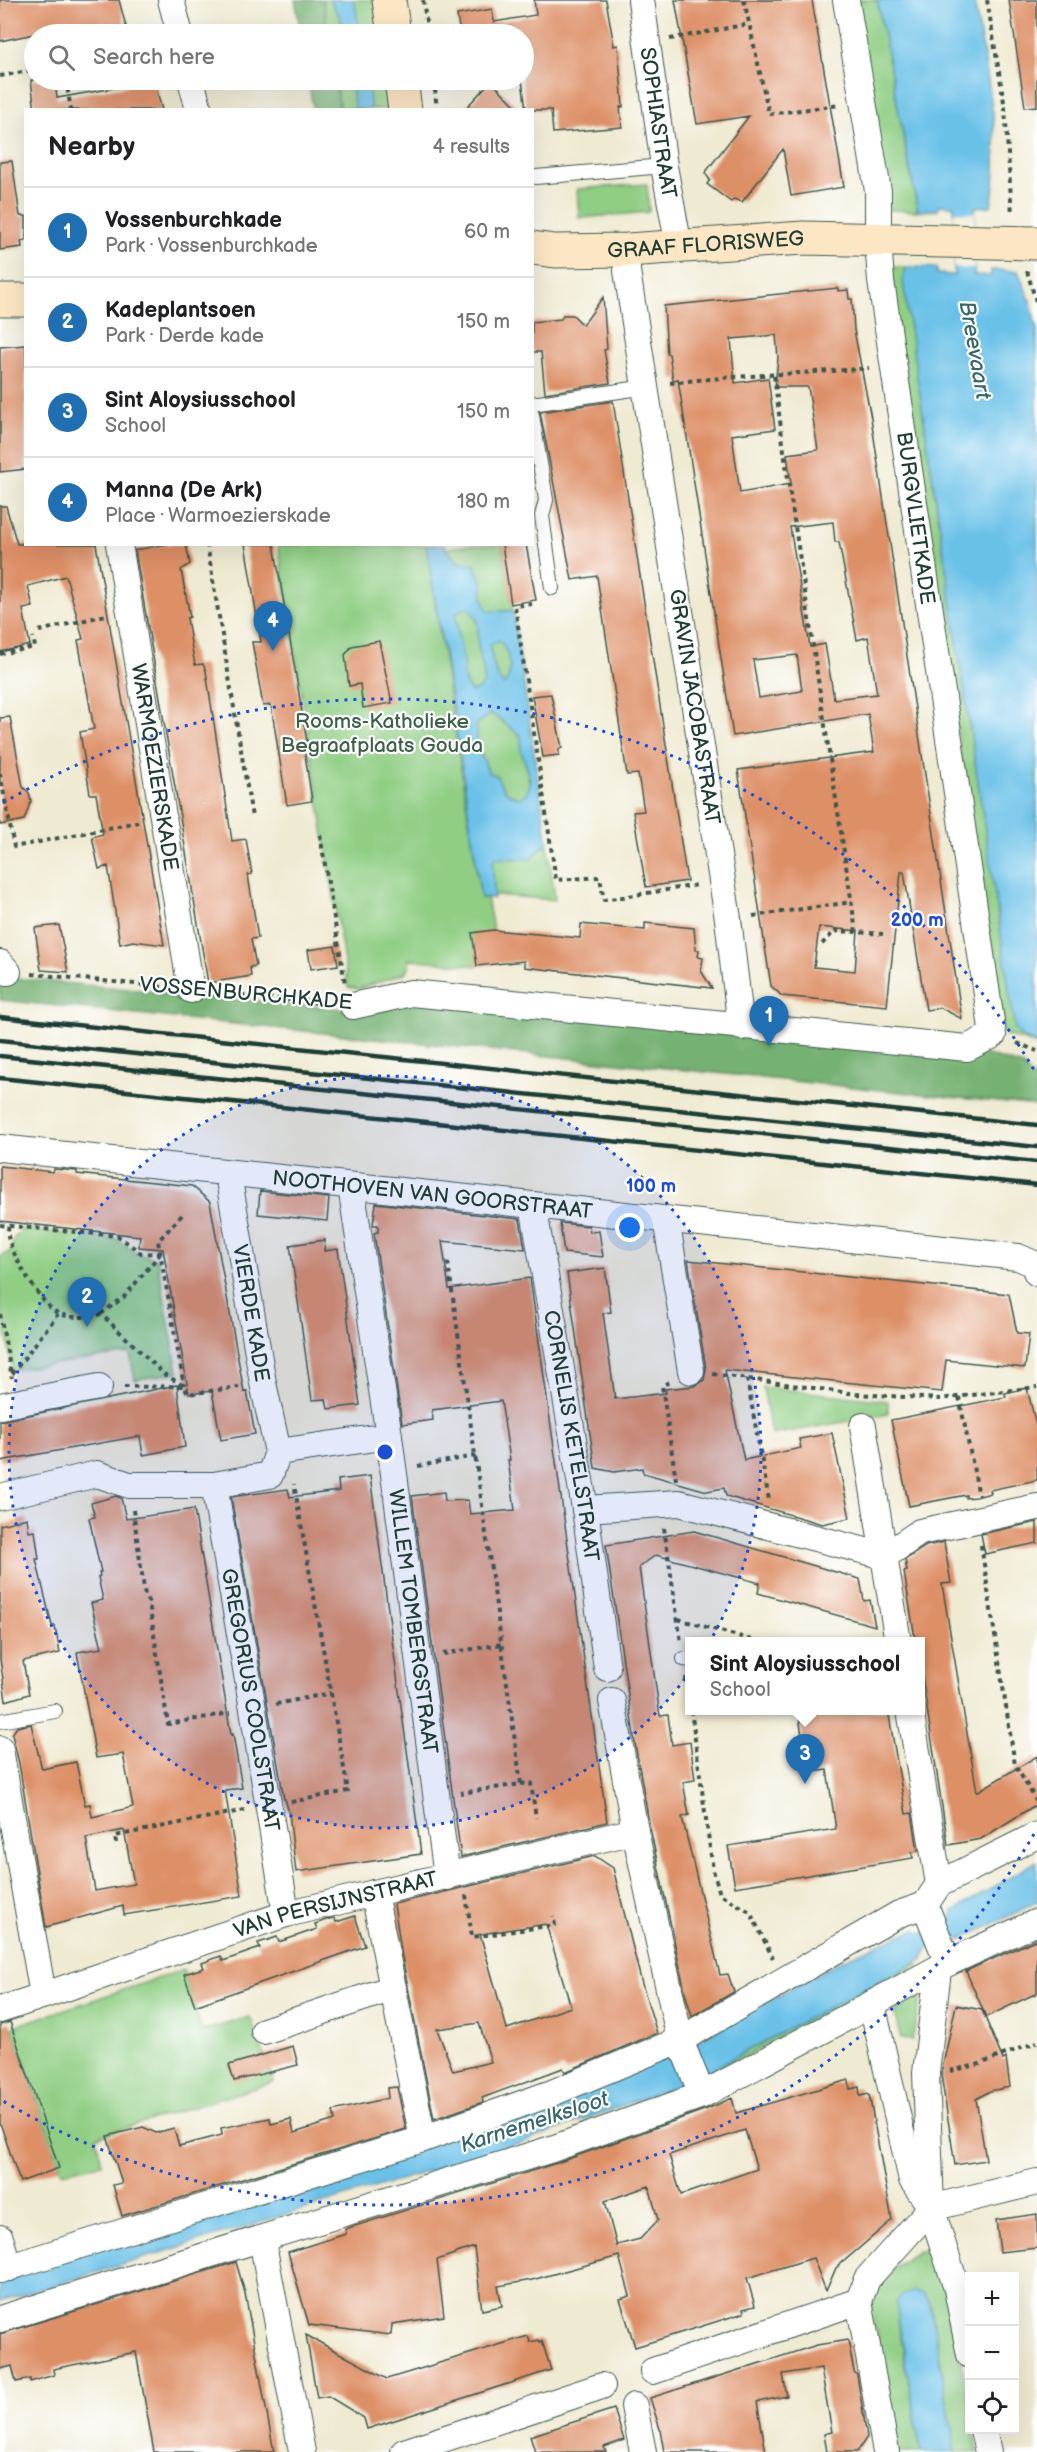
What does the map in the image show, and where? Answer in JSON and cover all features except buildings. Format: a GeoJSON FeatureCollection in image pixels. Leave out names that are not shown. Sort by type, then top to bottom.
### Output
{"type":"FeatureCollection","features":[{"type":"Feature","properties":{"kind":"main road"},"geometry":{"type":"LineString","coordinates":[[388,0],[392,24]]}},
{"type":"Feature","properties":{"kind":"main road"},"geometry":{"type":"LineString","coordinates":[[402,90],[405,108]]}},
{"type":"Feature","properties":{"kind":"main road","name":"GRAAF FLORISWEG"},"geometry":{"type":"LineString","coordinates":[[534,248],[555,251],[627,250],[803,238],[1037,243]]}},
{"type":"Feature","properties":{"kind":"main road"},"geometry":{"type":"LineString","coordinates":[[0,300],[24,300]]}},
{"type":"Feature","properties":{"kind":"street"},"geometry":{"type":"LineString","coordinates":[[171,0],[177,24]]}},
{"type":"Feature","properties":{"kind":"street","name":"SOPHIASTRAAT"},"geometry":{"type":"LineString","coordinates":[[641,0],[664,166],[679,247]]}},
{"type":"Feature","properties":{"kind":"street","name":"BURGVLIETKADE"},"geometry":{"type":"LineString","coordinates":[[846,0],[878,191],[878,240],[894,365],[993,1035]]}},
{"type":"Feature","properties":{"kind":"street"},"geometry":{"type":"LineString","coordinates":[[194,90],[198,108]]}},
{"type":"Feature","properties":{"kind":"street","name":"GRAVIN JACOBASTRAAT"},"geometry":{"type":"LineString","coordinates":[[627,250],[627,271],[728,919],[741,1027]]}},
{"type":"Feature","properties":{"kind":"street","name":"WARMOEZIERSKADE"},"geometry":{"type":"LineString","coordinates":[[119,546],[191,990]]}},
{"type":"Feature","properties":{"kind":"street","name":"VOSSENBURCHKADE"},"geometry":{"type":"LineString","coordinates":[[356,1005],[411,993],[967,1048],[993,1035]]}},
{"type":"Feature","properties":{"kind":"street","name":"NOOTHOVEN VAN GOORSTRAAT"},"geometry":{"type":"LineString","coordinates":[[0,1148],[1017,1257],[1032,1263],[1037,1273]]}},
{"type":"Feature","properties":{"kind":"street","name":"VIERDE KADE"},"geometry":{"type":"LineString","coordinates":[[228,1174],[263,1383],[278,1452]]}},
{"type":"Feature","properties":{"kind":"street","name":"WILLEM TOMBERGSTRAAT"},"geometry":{"type":"LineString","coordinates":[[351,1186],[394,1470],[437,1797],[455,1875]]}},
{"type":"Feature","properties":{"kind":"street","name":"CORNELIS KETELSTRAAT"},"geometry":{"type":"LineString","coordinates":[[533,1205],[585,1509],[607,1668]]}},
{"type":"Feature","properties":{"kind":"street"},"geometry":{"type":"LineString","coordinates":[[666,1219],[692,1371]]}},
{"type":"Feature","properties":{"kind":"street"},"geometry":{"type":"LineString","coordinates":[[0,1406],[99,1387]]}},
{"type":"Feature","properties":{"kind":"street"},"geometry":{"type":"LineString","coordinates":[[863,1426],[897,1637]]}},
{"type":"Feature","properties":{"kind":"street"},"geometry":{"type":"LineString","coordinates":[[0,1497],[97,1474],[129,1485],[214,1485],[270,1475],[278,1452],[389,1436]]}},
{"type":"Feature","properties":{"kind":"street","name":"GREGORIUS COOLSTRAAT"},"geometry":{"type":"LineString","coordinates":[[214,1485],[286,1914]]}},
{"type":"Feature","properties":{"kind":"street"},"geometry":{"type":"LineString","coordinates":[[585,1509],[670,1503],[885,1556],[920,1532],[1037,1507]]}},
{"type":"Feature","properties":{"kind":"street"},"geometry":{"type":"LineString","coordinates":[[612,1701],[635,1831],[691,2066]]}},
{"type":"Feature","properties":{"kind":"street"},"geometry":{"type":"LineString","coordinates":[[911,1715],[939,1884],[937,1942],[926,2073],[931,2208],[957,2289],[965,2333]]}},
{"type":"Feature","properties":{"kind":"street"},"geometry":{"type":"LineString","coordinates":[[0,1749],[42,1995]]}},
{"type":"Feature","properties":{"kind":"street","name":"VAN PERSIJNSTRAAT"},"geometry":{"type":"LineString","coordinates":[[0,2010],[286,1914],[635,1831]]}},
{"type":"Feature","properties":{"kind":"street"},"geometry":{"type":"LineString","coordinates":[[939,1884],[1037,1835]]}},
{"type":"Feature","properties":{"kind":"street"},"geometry":{"type":"LineString","coordinates":[[374,1893],[423,2139]]}},
{"type":"Feature","properties":{"kind":"street"},"geometry":{"type":"LineString","coordinates":[[0,2319],[552,2149],[691,2066],[784,1980],[899,1914],[937,1942]]}},
{"type":"Feature","properties":{"kind":"street"},"geometry":{"type":"LineString","coordinates":[[0,2238],[4,2269],[423,2139],[552,2093],[691,2066],[872,2004],[937,1942],[1037,1922]]}},
{"type":"Feature","properties":{"kind":"street"},"geometry":{"type":"LineString","coordinates":[[264,2031],[393,1988]]}},
{"type":"Feature","properties":{"kind":"street"},"geometry":{"type":"LineString","coordinates":[[872,2004],[912,2180],[931,2208]]}},
{"type":"Feature","properties":{"kind":"street"},"geometry":{"type":"LineString","coordinates":[[886,2452],[859,2301],[867,2279],[931,2208],[1037,2182]]}},
{"type":"Feature","properties":{"kind":"street"},"geometry":{"type":"LineString","coordinates":[[262,2239],[302,2452]]}},
{"type":"Feature","properties":{"kind":"street"},"geometry":{"type":"LineString","coordinates":[[653,2371],[859,2301]]}},
{"type":"Feature","properties":{"kind":"street"},"geometry":{"type":"LineString","coordinates":[[404,2452],[449,2445],[480,2428],[602,2386]]}},
{"type":"Feature","properties":{"kind":"street"},"geometry":{"type":"LineString","coordinates":[[634,2406],[643,2452]]}},
{"type":"Feature","properties":{"kind":"street"},"geometry":{"type":"LineString","coordinates":[[984,2434],[988,2452]]}},
{"type":"Feature","properties":{"kind":"lane"},"geometry":{"type":"LineString","coordinates":[[537,177],[664,166]]}},
{"type":"Feature","properties":{"kind":"lane"},"geometry":{"type":"LineString","coordinates":[[534,404],[646,387]]}},
{"type":"Feature","properties":{"kind":"lane"},"geometry":{"type":"LineString","coordinates":[[534,427],[546,500],[542,516],[552,588]]}},
{"type":"Feature","properties":{"kind":"lane"},"geometry":{"type":"LineString","coordinates":[[0,1721],[55,1712]]}},
{"type":"Feature","properties":{"kind":"path"},"geometry":{"type":"LineString","coordinates":[[423,0],[427,24]]}},
{"type":"Feature","properties":{"kind":"path"},"geometry":{"type":"LineString","coordinates":[[744,0],[765,87],[769,114],[863,102]]}},
{"type":"Feature","properties":{"kind":"path"},"geometry":{"type":"LineString","coordinates":[[987,0],[1005,108],[1013,218]]}},
{"type":"Feature","properties":{"kind":"path"},"geometry":{"type":"LineString","coordinates":[[648,42],[749,24]]}},
{"type":"Feature","properties":{"kind":"path"},"geometry":{"type":"LineString","coordinates":[[0,76],[24,72]]}},
{"type":"Feature","properties":{"kind":"path"},"geometry":{"type":"LineString","coordinates":[[68,90],[71,108]]}},
{"type":"Feature","properties":{"kind":"path"},"geometry":{"type":"LineString","coordinates":[[435,90],[437,108]]}},
{"type":"Feature","properties":{"kind":"path"},"geometry":{"type":"LineString","coordinates":[[646,387],[721,377],[774,376],[894,365]]}},
{"type":"Feature","properties":{"kind":"path"},"geometry":{"type":"LineString","coordinates":[[774,376],[788,485],[856,932]]}},
{"type":"Feature","properties":{"kind":"path"},"geometry":{"type":"LineString","coordinates":[[207,546],[252,817]]}},
{"type":"Feature","properties":{"kind":"path"},"geometry":{"type":"LineString","coordinates":[[532,604],[515,606],[556,880],[600,877],[604,900],[722,882]]}},
{"type":"Feature","properties":{"kind":"path"},"geometry":{"type":"LineString","coordinates":[[39,631],[78,620],[129,610]]}},
{"type":"Feature","properties":{"kind":"path"},"geometry":{"type":"LineString","coordinates":[[0,654],[34,647],[33,637]]}},
{"type":"Feature","properties":{"kind":"path"},"geometry":{"type":"LineString","coordinates":[[0,773],[14,847],[163,818]]}},
{"type":"Feature","properties":{"kind":"path"},"geometry":{"type":"LineString","coordinates":[[320,835],[346,988],[356,1005]]}},
{"type":"Feature","properties":{"kind":"path"},"geometry":{"type":"LineString","coordinates":[[728,919],[852,902]]}},
{"type":"Feature","properties":{"kind":"path"},"geometry":{"type":"LineString","coordinates":[[822,944],[835,931],[883,934]]}},
{"type":"Feature","properties":{"kind":"path","name":"VOSSENBURCHKADE"},"geometry":{"type":"LineString","coordinates":[[4,967],[191,990],[356,1005]]}},
{"type":"Feature","properties":{"kind":"path"},"geometry":{"type":"LineString","coordinates":[[182,1215],[158,1241],[184,1386],[188,1395],[263,1383]]}},
{"type":"Feature","properties":{"kind":"path"},"geometry":{"type":"LineString","coordinates":[[0,1225],[118,1236],[141,1252],[161,1254]]}},
{"type":"Feature","properties":{"kind":"path"},"geometry":{"type":"LineString","coordinates":[[9,1226],[7,1236],[37,1294],[58,1314],[80,1318],[101,1314],[124,1296],[161,1254]]}},
{"type":"Feature","properties":{"kind":"path"},"geometry":{"type":"LineString","coordinates":[[448,1262],[521,1784]]}},
{"type":"Feature","properties":{"kind":"path"},"geometry":{"type":"LineString","coordinates":[[0,1314],[12,1374],[58,1314]]}},
{"type":"Feature","properties":{"kind":"path"},"geometry":{"type":"LineString","coordinates":[[101,1314],[164,1374],[184,1386]]}},
{"type":"Feature","properties":{"kind":"path"},"geometry":{"type":"LineString","coordinates":[[685,1650],[678,1619],[662,1386],[692,1371],[856,1394],[940,1399],[1037,1387]]}},
{"type":"Feature","properties":{"kind":"path"},"geometry":{"type":"LineString","coordinates":[[747,1379],[774,1527]]}},
{"type":"Feature","properties":{"kind":"path"},"geometry":{"type":"LineString","coordinates":[[99,1387],[184,1386]]}},
{"type":"Feature","properties":{"kind":"path"},"geometry":{"type":"LineString","coordinates":[[959,1397],[979,1497],[977,1520],[1015,1765],[1037,1802]]}},
{"type":"Feature","properties":{"kind":"path"},"geometry":{"type":"LineString","coordinates":[[116,1843],[115,1836],[348,1791],[295,1485],[278,1452]]}},
{"type":"Feature","properties":{"kind":"path"},"geometry":{"type":"LineString","coordinates":[[394,1470],[476,1456]]}},
{"type":"Feature","properties":{"kind":"path"},"geometry":{"type":"LineString","coordinates":[[129,1485],[145,1596],[149,1603],[168,1724],[331,1693]]}},
{"type":"Feature","properties":{"kind":"path"},"geometry":{"type":"LineString","coordinates":[[678,1619],[744,1637]]}},
{"type":"Feature","properties":{"kind":"path"},"geometry":{"type":"LineString","coordinates":[[418,1658],[502,1644]]}},
{"type":"Feature","properties":{"kind":"path"},"geometry":{"type":"LineString","coordinates":[[692,1715],[713,1870],[720,1894],[750,1912],[784,1980]]}},
{"type":"Feature","properties":{"kind":"path"},"geometry":{"type":"LineString","coordinates":[[437,1797],[531,1783],[536,1818]]}},
{"type":"Feature","properties":{"kind":"path"},"geometry":{"type":"LineString","coordinates":[[455,1875],[472,1937],[555,1924],[553,1916]]}},
{"type":"Feature","properties":{"kind":"path"},"geometry":{"type":"LineString","coordinates":[[926,2073],[977,2065],[1037,2042]]}},
{"type":"Feature","properties":{"kind":"green space"},"geometry":{"type":"Polygon","coordinates":[[[295,0],[323,0],[327,24],[299,24],[295,0]]]}},
{"type":"Feature","properties":{"kind":"green space"},"geometry":{"type":"Polygon","coordinates":[[[323,0],[330,0],[340,17],[341,24],[327,24],[323,0]]]}},
{"type":"Feature","properties":{"kind":"green space"},"geometry":{"type":"Polygon","coordinates":[[[354,0],[375,0],[378,24],[358,24],[354,0]]]}},
{"type":"Feature","properties":{"kind":"green space"},"geometry":{"type":"Polygon","coordinates":[[[853,0],[877,0],[918,211],[889,210],[853,0]]]}},
{"type":"Feature","properties":{"kind":"green space"},"geometry":{"type":"Polygon","coordinates":[[[310,90],[337,90],[340,108],[313,108],[310,90]]]}},
{"type":"Feature","properties":{"kind":"green space"},"geometry":{"type":"Polygon","coordinates":[[[337,90],[352,90],[355,108],[340,108],[337,90]]]}},
{"type":"Feature","properties":{"kind":"green space"},"geometry":{"type":"Polygon","coordinates":[[[368,90],[385,90],[388,108],[371,108],[368,90]]]}},
{"type":"Feature","properties":{"kind":"green space"},"geometry":{"type":"Polygon","coordinates":[[[647,184],[649,212],[579,218],[577,189],[647,184]]]}},
{"type":"Feature","properties":{"kind":"green space"},"geometry":{"type":"Polygon","coordinates":[[[888,267],[906,267],[903,281],[1015,1029],[1022,1038],[1037,1045],[1006,1035],[1002,1031],[888,267]]]}},
{"type":"Feature","properties":{"kind":"green space","name":"Rooms-Katholieke Begraafplaats Gouda"},"geometry":{"type":"Polygon","coordinates":[[[278,546],[426,546],[481,898],[487,898],[493,930],[478,966],[409,959],[409,967],[405,973],[358,989],[348,987],[278,546]]]}},
{"type":"Feature","properties":{"kind":"green space"},"geometry":{"type":"Polygon","coordinates":[[[462,546],[502,546],[513,611],[488,612],[482,590],[446,549],[462,546]]]}},
{"type":"Feature","properties":{"kind":"green space"},"geometry":{"type":"Polygon","coordinates":[[[465,606],[474,613],[476,618],[478,645],[484,672],[482,687],[473,692],[467,687],[464,678],[456,620],[456,614],[465,606]]]}},
{"type":"Feature","properties":{"kind":"green space"},"geometry":{"type":"Polygon","coordinates":[[[499,640],[505,650],[510,669],[507,681],[503,685],[496,673],[490,648],[491,644],[499,640]]]}},
{"type":"Feature","properties":{"kind":"green space"},"geometry":{"type":"Polygon","coordinates":[[[489,714],[494,715],[521,736],[530,788],[525,796],[519,798],[505,790],[497,777],[488,772],[478,751],[476,725],[489,714]]]}},
{"type":"Feature","properties":{"kind":"green space"},"geometry":{"type":"Polygon","coordinates":[[[543,846],[548,846],[555,900],[494,895],[493,861],[496,858],[531,859],[543,846]]]}},
{"type":"Feature","properties":{"kind":"green space"},"geometry":{"type":"Polygon","coordinates":[[[0,974],[2,977],[375,1012],[407,1000],[981,1053],[1023,1066],[1037,1082],[1037,1106],[0,1000],[0,974]]]}},
{"type":"Feature","properties":{"kind":"green space"},"geometry":{"type":"Polygon","coordinates":[[[22,1229],[116,1239],[138,1254],[157,1259],[178,1372],[135,1380],[130,1353],[13,1370],[0,1300],[0,1256],[10,1252],[15,1237],[22,1229]]]}},
{"type":"Feature","properties":{"kind":"green space"},"geometry":{"type":"Polygon","coordinates":[[[763,1387],[888,1401],[888,1414],[771,1435],[763,1387]]]}},
{"type":"Feature","properties":{"kind":"green space"},"geometry":{"type":"Polygon","coordinates":[[[917,1962],[919,1966],[712,2074],[709,2071],[867,1987],[917,1962]]]}},
{"type":"Feature","properties":{"kind":"green space"},"geometry":{"type":"Polygon","coordinates":[[[183,1970],[202,2031],[250,2017],[274,2082],[96,2137],[102,2164],[62,2172],[12,2027],[183,1970]]]}},
{"type":"Feature","properties":{"kind":"green space"},"geometry":{"type":"Polygon","coordinates":[[[917,1998],[920,2000],[912,2040],[901,2039],[894,2011],[917,1998]]]}},
{"type":"Feature","properties":{"kind":"green space"},"geometry":{"type":"Polygon","coordinates":[[[918,2251],[933,2251],[945,2275],[965,2383],[965,2434],[975,2434],[978,2452],[956,2452],[930,2303],[898,2321],[921,2452],[896,2452],[872,2309],[873,2300],[881,2283],[902,2262],[918,2251]]]}},
{"type":"Feature","properties":{"kind":"water"},"geometry":{"type":"Polygon","coordinates":[[[330,0],[354,0],[358,24],[341,24],[340,17],[330,0]]]}},
{"type":"Feature","properties":{"kind":"water","name":"Breevaart"},"geometry":{"type":"Polygon","coordinates":[[[877,0],[974,0],[992,103],[995,155],[991,206],[975,207],[974,275],[991,276],[991,270],[1018,271],[1030,300],[1037,330],[1037,1044],[1022,1038],[1015,1029],[903,281],[906,267],[937,268],[937,274],[954,275],[954,206],[938,205],[938,210],[918,211],[877,0]]]}},
{"type":"Feature","properties":{"kind":"water"},"geometry":{"type":"Polygon","coordinates":[[[352,90],[368,90],[371,108],[355,108],[352,90]]]}},
{"type":"Feature","properties":{"kind":"water"},"geometry":{"type":"Polygon","coordinates":[[[426,546],[446,546],[446,549],[459,563],[474,564],[483,584],[483,599],[488,611],[513,611],[548,846],[543,846],[531,859],[496,858],[493,861],[494,898],[481,898],[426,546]],[[465,607],[456,614],[456,620],[464,678],[467,687],[473,692],[482,687],[484,672],[478,645],[476,618],[465,607]],[[499,640],[491,644],[490,648],[496,673],[503,685],[507,681],[510,669],[506,650],[499,640]],[[489,714],[476,725],[478,751],[488,772],[497,776],[508,793],[519,798],[529,789],[530,783],[521,751],[521,736],[494,715],[489,714]]]}},
{"type":"Feature","properties":{"kind":"water"},"geometry":{"type":"Polygon","coordinates":[[[1037,1861],[1037,1902],[961,1940],[953,1939],[928,1948],[922,1960],[709,2071],[701,2069],[695,2043],[842,1960],[915,1929],[922,1934],[948,1923],[954,1911],[1037,1861]]]}},
{"type":"Feature","properties":{"kind":"water","name":"Karnemelksloot"},"geometry":{"type":"Polygon","coordinates":[[[673,2054],[687,2082],[517,2144],[0,2302],[0,2280],[673,2054]]]}},
{"type":"Feature","properties":{"kind":"water"},"geometry":{"type":"Polygon","coordinates":[[[912,2291],[923,2294],[930,2303],[956,2452],[921,2452],[896,2303],[901,2296],[912,2291]]]}},
{"type":"Feature","properties":{"kind":"pier"},"geometry":{"type":"Polygon","coordinates":[[[954,212],[975,213],[974,269],[954,268],[954,212]]]}},
{"type":"Feature","properties":{"kind":"railway"},"geometry":{"type":"LineString","coordinates":[[0,1017],[1037,1125]]}},
{"type":"Feature","properties":{"kind":"railway"},"geometry":{"type":"LineString","coordinates":[[0,1040],[1037,1147]]}},
{"type":"Feature","properties":{"kind":"railway"},"geometry":{"type":"LineString","coordinates":[[0,1056],[1037,1162]]}},
{"type":"Feature","properties":{"kind":"railway"},"geometry":{"type":"LineString","coordinates":[[0,1078],[1037,1185]]}},
{"type":"Feature","properties":{"kind":"place","name":"Manna (De Ark)"},"geometry":{"type":"Point","coordinates":[273,651]}},
{"type":"Feature","properties":{"kind":"place","name":"Vossenburchkade"},"geometry":{"type":"Point","coordinates":[769,1046]}},
{"type":"Feature","properties":{"kind":"place","name":"Kadeplantsoen"},"geometry":{"type":"Point","coordinates":[87,1327]}},
{"type":"Feature","properties":{"kind":"place","name":"Sint Aloysiusschool"},"geometry":{"type":"Point","coordinates":[805,1784]}}]}
